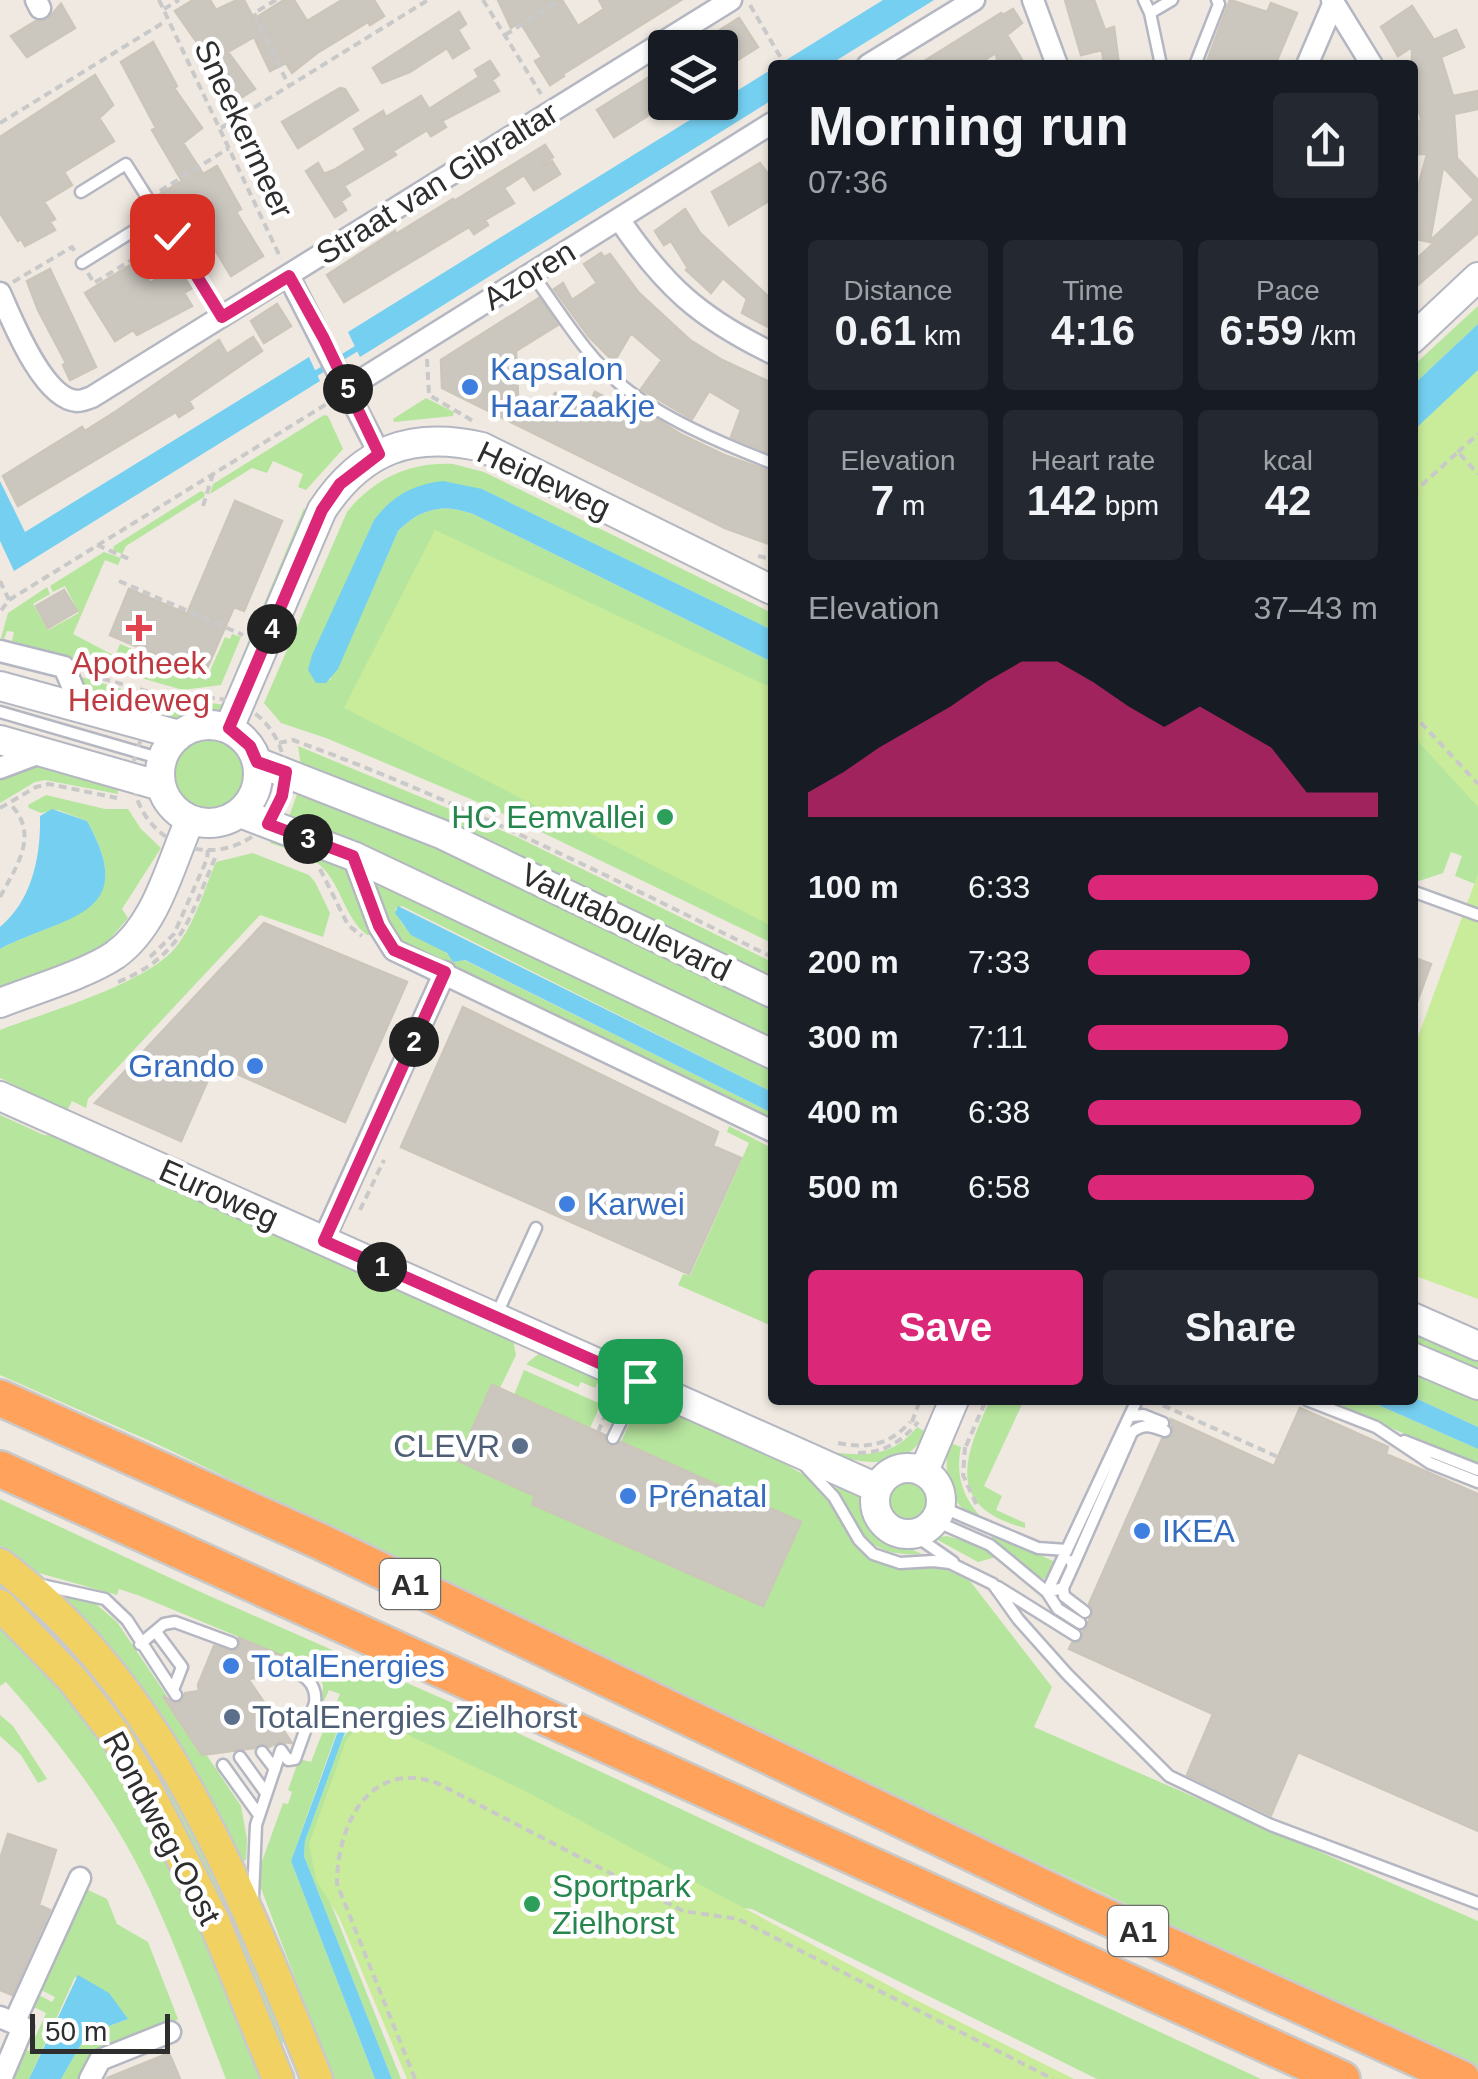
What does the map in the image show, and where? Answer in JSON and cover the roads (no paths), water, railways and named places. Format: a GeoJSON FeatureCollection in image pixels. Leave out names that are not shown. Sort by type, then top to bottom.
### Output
{"type":"FeatureCollection","features":[{"type":"Feature","properties":{"kind":"highway","name":"A1"},"geometry":{"type":"LineString","coordinates":[[0,1398],[319,1541],[1084,1907],[1462,2079]]}},
{"type":"Feature","properties":{"kind":"highway","name":"A1"},"geometry":{"type":"LineString","coordinates":[[0,1469],[1342,2079]]}},
{"type":"Feature","properties":{"kind":"main road"},"geometry":{"type":"LineString","coordinates":[[1418,333],[1478,277]]}},
{"type":"Feature","properties":{"kind":"main road","name":"Heideweg"},"geometry":{"type":"LineString","coordinates":[[229,728],[322,510],[340,484],[379,454],[414,442],[432,440],[482,447],[768,588]]}},
{"type":"Feature","properties":{"kind":"main road"},"geometry":{"type":"LineString","coordinates":[[0,686],[81,706],[229,728],[250,746],[257,762],[256,829],[190,820],[172,806],[153,781],[0,740]]}},
{"type":"Feature","properties":{"kind":"main road"},"geometry":{"type":"LineString","coordinates":[[153,781],[176,721]]}},
{"type":"Feature","properties":{"kind":"main road","name":"Valutaboulevard"},"geometry":{"type":"LineString","coordinates":[[257,762],[503,862],[768,991]]}},
{"type":"Feature","properties":{"kind":"main road"},"geometry":{"type":"LineString","coordinates":[[0,1003],[103,962],[134,937],[151,910],[190,820]]}},
{"type":"Feature","properties":{"kind":"main road","name":"Valutaboulevard"},"geometry":{"type":"LineString","coordinates":[[256,829],[353,856],[768,1052]]}},
{"type":"Feature","properties":{"kind":"main road","name":"Euroweg"},"geometry":{"type":"LineString","coordinates":[[0,1096],[877,1488],[875,1506],[882,1522],[896,1532],[930,1521],[940,1490],[924,1471]]}},
{"type":"Feature","properties":{"kind":"main road"},"geometry":{"type":"LineString","coordinates":[[1418,1320],[1478,1346]]}},
{"type":"Feature","properties":{"kind":"main road"},"geometry":{"type":"LineString","coordinates":[[1418,1360],[1478,1386]]}},
{"type":"Feature","properties":{"kind":"main road"},"geometry":{"type":"LineString","coordinates":[[877,1488],[896,1469],[924,1471],[952,1405]]}},
{"type":"Feature","properties":{"kind":"main road","name":"Rondweg-Oost"},"geometry":{"type":"LineString","coordinates":[[11,1572],[70,1628],[157,1737],[194,1798],[253,1923],[317,2079]]}},
{"type":"Feature","properties":{"kind":"main road","name":"Rondweg-Oost"},"geometry":{"type":"LineString","coordinates":[[0,1605],[73,1680],[114,1732],[134,1766],[214,1921],[278,2079]]}},
{"type":"Feature","properties":{"kind":"street","name":"Straat van Gibraltar"},"geometry":{"type":"LineString","coordinates":[[0,293],[31,360],[60,394],[76,401],[92,397],[731,0]]}},
{"type":"Feature","properties":{"kind":"street"},"geometry":{"type":"LineString","coordinates":[[876,60],[974,0]]}},
{"type":"Feature","properties":{"kind":"street"},"geometry":{"type":"LineString","coordinates":[[1034,0],[1055,60]]}},
{"type":"Feature","properties":{"kind":"street"},"geometry":{"type":"LineString","coordinates":[[1309,60],[1333,1]]}},
{"type":"Feature","properties":{"kind":"street"},"geometry":{"type":"LineString","coordinates":[[1333,1],[1369,60]]}},
{"type":"Feature","properties":{"kind":"street","name":"Azoren"},"geometry":{"type":"LineString","coordinates":[[344,380],[426,339],[768,126]]}},
{"type":"Feature","properties":{"kind":"street"},"geometry":{"type":"LineString","coordinates":[[619,218],[662,278],[696,309],[729,332],[768,350]]}},
{"type":"Feature","properties":{"kind":"street"},"geometry":{"type":"LineString","coordinates":[[289,276],[379,454]]}},
{"type":"Feature","properties":{"kind":"street"},"geometry":{"type":"LineString","coordinates":[[0,651],[64,667],[81,706]]}},
{"type":"Feature","properties":{"kind":"street"},"geometry":{"type":"LineString","coordinates":[[0,768],[30,754],[48,752]]}},
{"type":"Feature","properties":{"kind":"street"},"geometry":{"type":"LineString","coordinates":[[353,856],[379,926],[394,950],[768,1130]]}},
{"type":"Feature","properties":{"kind":"street"},"geometry":{"type":"LineString","coordinates":[[324,1241],[445,972]]}},
{"type":"Feature","properties":{"kind":"street"},"geometry":{"type":"LineString","coordinates":[[1,2079],[23,2027],[7,2020],[80,1878]]}},
{"type":"Feature","properties":{"kind":"street"},"geometry":{"type":"LineString","coordinates":[[90,2079],[100,2060],[170,2032]]}},
{"type":"Feature","properties":{"kind":"lane"},"geometry":{"type":"LineString","coordinates":[[1144,0],[1159,60]]}},
{"type":"Feature","properties":{"kind":"lane"},"geometry":{"type":"LineString","coordinates":[[1150,13],[1172,0]]}},
{"type":"Feature","properties":{"kind":"lane"},"geometry":{"type":"LineString","coordinates":[[1197,60],[1219,4],[1217,0]]}},
{"type":"Feature","properties":{"kind":"lane"},"geometry":{"type":"LineString","coordinates":[[82,192],[126,164],[222,317]]}},
{"type":"Feature","properties":{"kind":"lane"},"geometry":{"type":"LineString","coordinates":[[82,263],[158,215]]}},
{"type":"Feature","properties":{"kind":"lane"},"geometry":{"type":"LineString","coordinates":[[532,273],[592,354],[620,384],[707,438],[768,462]]}},
{"type":"Feature","properties":{"kind":"lane"},"geometry":{"type":"LineString","coordinates":[[0,712],[153,781]]}},
{"type":"Feature","properties":{"kind":"lane"},"geometry":{"type":"LineString","coordinates":[[1418,893],[1478,915]]}},
{"type":"Feature","properties":{"kind":"lane"},"geometry":{"type":"LineString","coordinates":[[495,1317],[536,1228]]}},
{"type":"Feature","properties":{"kind":"lane"},"geometry":{"type":"LineString","coordinates":[[613,1438],[640,1381]]}},
{"type":"Feature","properties":{"kind":"lane"},"geometry":{"type":"LineString","coordinates":[[1047,1592],[1134,1405]]}},
{"type":"Feature","properties":{"kind":"lane"},"geometry":{"type":"LineString","coordinates":[[1318,1405],[1478,1470]]}},
{"type":"Feature","properties":{"kind":"lane"},"geometry":{"type":"LineString","coordinates":[[1047,1592],[1063,1588],[1132,1432],[1140,1426],[1166,1428],[1144,1415],[1131,1416]]}},
{"type":"Feature","properties":{"kind":"lane"},"geometry":{"type":"LineString","coordinates":[[1388,1435],[1430,1463],[1478,1482]]}},
{"type":"Feature","properties":{"kind":"lane","name":"Euroweg"},"geometry":{"type":"LineString","coordinates":[[767,1437],[825,1485],[859,1540],[874,1554],[900,1563],[933,1561],[959,1566],[1075,1635]]}},
{"type":"Feature","properties":{"kind":"lane","name":"Euroweg"},"geometry":{"type":"LineString","coordinates":[[930,1521],[959,1566]]}},
{"type":"Feature","properties":{"kind":"lane","name":"Euroweg"},"geometry":{"type":"LineString","coordinates":[[930,1521],[988,1528],[1038,1548],[1067,1550]]}},
{"type":"Feature","properties":{"kind":"lane","name":"Euroweg"},"geometry":{"type":"LineString","coordinates":[[930,1521],[982,1540],[1047,1592],[1058,1609],[1083,1618],[1063,1588]]}},
{"type":"Feature","properties":{"kind":"lane"},"geometry":{"type":"LineString","coordinates":[[1067,1550],[1072,1566]]}},
{"type":"Feature","properties":{"kind":"lane","name":"Rondweg-Oost"},"geometry":{"type":"LineString","coordinates":[[11,1572],[105,1599],[127,1620],[175,1693],[182,1667],[156,1632]]}},
{"type":"Feature","properties":{"kind":"lane"},"geometry":{"type":"LineString","coordinates":[[993,1584],[1018,1620],[1067,1674],[1168,1776],[1271,1825],[1478,1903]]}},
{"type":"Feature","properties":{"kind":"lane"},"geometry":{"type":"LineString","coordinates":[[140,1644],[164,1624],[174,1622],[232,1643]]}},
{"type":"Feature","properties":{"kind":"lane","name":"Rondweg-Oost"},"geometry":{"type":"LineString","coordinates":[[253,1923],[253,1868],[259,1814],[281,1750],[288,1760],[295,1759],[316,1696],[309,1680],[281,1664]]}},
{"type":"Feature","properties":{"kind":"lane"},"geometry":{"type":"LineString","coordinates":[[262,1752],[274,1769]]}},
{"type":"Feature","properties":{"kind":"lane"},"geometry":{"type":"LineString","coordinates":[[240,1757],[266,1793]]}},
{"type":"Feature","properties":{"kind":"lane"},"geometry":{"type":"LineString","coordinates":[[223,1765],[259,1814]]}},
{"type":"Feature","properties":{"kind":"water"},"geometry":{"type":"Polygon","coordinates":[[[883,0],[934,0],[837,60],[786,60],[883,0]]]}},
{"type":"Feature","properties":{"kind":"water"},"geometry":{"type":"Polygon","coordinates":[[[768,71],[768,102],[360,357],[348,332],[690,120],[738,120],[738,90],[768,71]]]}},
{"type":"Feature","properties":{"kind":"water"},"geometry":{"type":"Polygon","coordinates":[[[1478,324],[1478,370],[1418,426],[1418,380],[1478,324]]]}},
{"type":"Feature","properties":{"kind":"water"},"geometry":{"type":"Polygon","coordinates":[[[309,357],[320,381],[14,571],[0,541],[0,481],[25,532],[309,357]]]}},
{"type":"Feature","properties":{"kind":"water"},"geometry":{"type":"Polygon","coordinates":[[[443,481],[482,489],[768,628],[768,660],[473,514],[442,508],[415,517],[398,531],[338,669],[326,683],[316,683],[308,670],[312,655],[374,520],[388,504],[423,485],[443,481]]]}},
{"type":"Feature","properties":{"kind":"water"},"geometry":{"type":"Polygon","coordinates":[[[52,809],[87,821],[101,853],[105,877],[100,895],[70,919],[0,949],[0,927],[20,904],[32,877],[39,847],[40,816],[52,809]]]}},
{"type":"Feature","properties":{"kind":"water"},"geometry":{"type":"Polygon","coordinates":[[[398,906],[768,1090],[768,1111],[465,960],[453,962],[447,953],[411,935],[395,913],[398,906]]]}},
{"type":"Feature","properties":{"kind":"water"},"geometry":{"type":"Polygon","coordinates":[[[1418,1399],[1478,1427],[1478,1449],[1378,1405],[1418,1405],[1418,1399]]]}},
{"type":"Feature","properties":{"kind":"water"},"geometry":{"type":"Polygon","coordinates":[[[362,1707],[364,1711],[348,1725],[342,1740],[305,1841],[304,1856],[392,2079],[375,2079],[291,1861],[342,1720],[362,1707]]]}},
{"type":"Feature","properties":{"kind":"water"},"geometry":{"type":"Polygon","coordinates":[[[78,1975],[109,1993],[128,2019],[87,2034],[61,2079],[29,2079],[78,1975]]]}},
{"type":"Feature","properties":{"kind":"waterway"},"geometry":{"type":"LineString","coordinates":[[310,377],[359,347]]}},
{"type":"Feature","properties":{"kind":"place","name":"Kapsalon HaarZaakje"},"geometry":{"type":"Point","coordinates":[470,387]}},
{"type":"Feature","properties":{"kind":"place","name":"Apotheek Heideweg"},"geometry":{"type":"Point","coordinates":[139,628]}},
{"type":"Feature","properties":{"kind":"place","name":"HC Eemvallei"},"geometry":{"type":"Point","coordinates":[665,817]}},
{"type":"Feature","properties":{"kind":"place","name":"Grando"},"geometry":{"type":"Point","coordinates":[255,1066]}},
{"type":"Feature","properties":{"kind":"place","name":"Karwei"},"geometry":{"type":"Point","coordinates":[567,1204]}},
{"type":"Feature","properties":{"kind":"place","name":"CLEVR"},"geometry":{"type":"Point","coordinates":[520,1446]}},
{"type":"Feature","properties":{"kind":"place","name":"Prénatal"},"geometry":{"type":"Point","coordinates":[628,1496]}},
{"type":"Feature","properties":{"kind":"place","name":"IKEA"},"geometry":{"type":"Point","coordinates":[1142,1531]}},
{"type":"Feature","properties":{"kind":"place","name":"TotalEnergies"},"geometry":{"type":"Point","coordinates":[231,1666]}},
{"type":"Feature","properties":{"kind":"place","name":"TotalEnergies Zielhorst"},"geometry":{"type":"Point","coordinates":[232,1717]}},
{"type":"Feature","properties":{"kind":"place","name":"Sportpark Zielhorst"},"geometry":{"type":"Point","coordinates":[532,1904]}}]}
